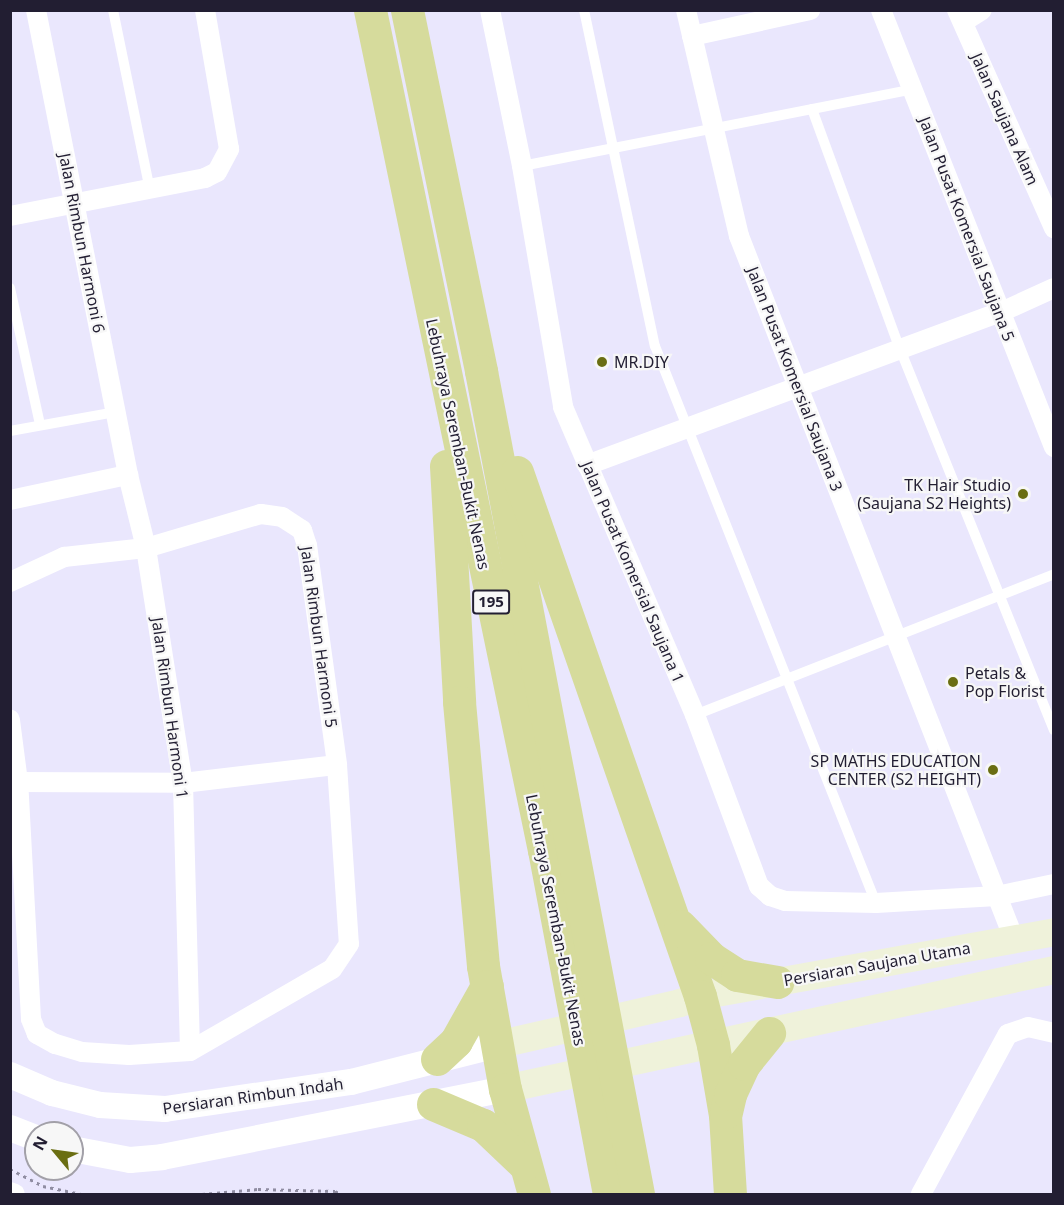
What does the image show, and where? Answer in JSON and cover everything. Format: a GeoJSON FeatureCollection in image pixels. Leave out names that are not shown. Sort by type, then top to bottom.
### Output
{"type":"FeatureCollection","features":[{"type":"Feature","properties":{"kind":"highway","name":"Lebuhraya Seremban-Bukit Nenas"},"geometry":{"type":"LineString","coordinates":[[370,10],[543,850],[609,1194]]}},
{"type":"Feature","properties":{"kind":"highway","name":"Lebuhraya Seremban-Bukit Nenas"},"geometry":{"type":"LineString","coordinates":[[407,10],[482,371],[638,1194]]}},
{"type":"Feature","properties":{"kind":"highway"},"geometry":{"type":"LineString","coordinates":[[441,361],[459,702],[487,986],[505,1089],[534,1194]]}},
{"type":"Feature","properties":{"kind":"highway"},"geometry":{"type":"LineString","coordinates":[[482,371],[677,923],[700,996],[713,1045],[725,1115],[730,1194]]}},
{"type":"Feature","properties":{"kind":"highway"},"geometry":{"type":"LineString","coordinates":[[677,923],[711,958],[737,975],[777,982]]}},
{"type":"Feature","properties":{"kind":"highway"},"geometry":{"type":"LineString","coordinates":[[437,1059],[456,1041],[487,986]]}},
{"type":"Feature","properties":{"kind":"highway"},"geometry":{"type":"LineString","coordinates":[[725,1115],[730,1094],[744,1064],[769,1033]]}},
{"type":"Feature","properties":{"kind":"highway"},"geometry":{"type":"LineString","coordinates":[[433,1104],[483,1125],[524,1164]]}},
{"type":"Feature","properties":{"kind":"main road","name":"Persiaran Saujana Utama"},"geometry":{"type":"LineString","coordinates":[[497,1045],[700,996],[1053,932]]}},
{"type":"Feature","properties":{"kind":"main road"},"geometry":{"type":"LineString","coordinates":[[505,1089],[1053,970]]}},
{"type":"Feature","properties":{"kind":"street","name":"Jalan Rimbun Harmoni 6"},"geometry":{"type":"LineString","coordinates":[[36,10],[128,475]]}},
{"type":"Feature","properties":{"kind":"street"},"geometry":{"type":"LineString","coordinates":[[10,216],[150,190],[206,178],[217,172],[229,148],[205,10]]}},
{"type":"Feature","properties":{"kind":"street","name":"Jalan Pusat Komersial Saujana 1"},"geometry":{"type":"LineString","coordinates":[[490,10],[522,166],[563,407],[695,715],[759,886],[770,896],[785,901],[876,903],[998,896]]}},
{"type":"Feature","properties":{"kind":"street","name":"Jalan Pusat Komersial Saujana 3"},"geometry":{"type":"LineString","coordinates":[[686,10],[739,236],[1014,939]]}},
{"type":"Feature","properties":{"kind":"street"},"geometry":{"type":"LineString","coordinates":[[692,36],[810,10]]}},
{"type":"Feature","properties":{"kind":"street","name":"Jalan Pusat Komersial Saujana 5"},"geometry":{"type":"LineString","coordinates":[[881,10],[1053,447]]}},
{"type":"Feature","properties":{"kind":"street"},"geometry":{"type":"LineString","coordinates":[[960,16],[982,10]]}},
{"type":"Feature","properties":{"kind":"street","name":"Jalan Saujana Alam"},"geometry":{"type":"LineString","coordinates":[[960,16],[1053,228]]}},
{"type":"Feature","properties":{"kind":"street"},"geometry":{"type":"LineString","coordinates":[[587,465],[999,313],[1053,288]]}},
{"type":"Feature","properties":{"kind":"street"},"geometry":{"type":"LineString","coordinates":[[10,500],[128,475]]}},
{"type":"Feature","properties":{"kind":"street","name":"Jalan Rimbun Harmoni 1"},"geometry":{"type":"LineString","coordinates":[[128,475],[146,548],[183,783],[190,1051]]}},
{"type":"Feature","properties":{"kind":"street","name":"Jalan Rimbun Harmoni 5"},"geometry":{"type":"LineString","coordinates":[[10,582],[64,557],[146,548],[261,514],[282,517],[302,530],[307,545],[337,765],[349,944],[332,969],[190,1051]]}},
{"type":"Feature","properties":{"kind":"street"},"geometry":{"type":"LineString","coordinates":[[10,720],[18,782],[31,1019],[38,1035],[55,1044],[82,1052],[129,1055],[190,1051]]}},
{"type":"Feature","properties":{"kind":"street"},"geometry":{"type":"LineString","coordinates":[[18,782],[183,783],[337,765]]}},
{"type":"Feature","properties":{"kind":"street"},"geometry":{"type":"LineString","coordinates":[[998,896],[1053,884]]}},
{"type":"Feature","properties":{"kind":"street"},"geometry":{"type":"LineString","coordinates":[[921,1194],[1008,1034],[1028,1027],[1053,1033]]}},
{"type":"Feature","properties":{"kind":"street","name":"Persiaran Rimbun Indah"},"geometry":{"type":"LineString","coordinates":[[10,1075],[52,1093],[100,1105],[165,1109],[351,1082],[497,1045]]}},
{"type":"Feature","properties":{"kind":"street"},"geometry":{"type":"LineString","coordinates":[[84,1151],[130,1160],[162,1157],[505,1089]]}},
{"type":"Feature","properties":{"kind":"street"},"geometry":{"type":"LineString","coordinates":[[10,1192],[15,1194]]}},
{"type":"Feature","properties":{"kind":"lane"},"geometry":{"type":"LineString","coordinates":[[113,10],[150,190]]}},
{"type":"Feature","properties":{"kind":"lane"},"geometry":{"type":"LineString","coordinates":[[584,10],[655,346],[876,903]]}},
{"type":"Feature","properties":{"kind":"lane"},"geometry":{"type":"LineString","coordinates":[[522,166],[913,89]]}},
{"type":"Feature","properties":{"kind":"lane"},"geometry":{"type":"LineString","coordinates":[[812,109],[900,349],[1053,730]]}},
{"type":"Feature","properties":{"kind":"lane"},"geometry":{"type":"LineString","coordinates":[[10,288],[40,425]]}},
{"type":"Feature","properties":{"kind":"lane"},"geometry":{"type":"LineString","coordinates":[[10,431],[116,412]]}},
{"type":"Feature","properties":{"kind":"lane"},"geometry":{"type":"LineString","coordinates":[[695,715],[1053,574]]}},
{"type":"Feature","properties":{"kind":"path"},"geometry":{"type":"LineString","coordinates":[[10,1169],[43,1186],[82,1194]]}},
{"type":"Feature","properties":{"kind":"path"},"geometry":{"type":"LineString","coordinates":[[202,1194],[258,1189],[335,1191],[341,1194]]}},
{"type":"Feature","properties":{"kind":"place","name":"MR.DIY"},"geometry":{"type":"Point","coordinates":[602,362]}},
{"type":"Feature","properties":{"kind":"place","name":"TK Hair Studio (Saujana S2 Heights)"},"geometry":{"type":"Point","coordinates":[1023,494]}},
{"type":"Feature","properties":{"kind":"place","name":"Petals & Pop Florist"},"geometry":{"type":"Point","coordinates":[953,682]}},
{"type":"Feature","properties":{"kind":"place","name":"SP MATHS EDUCATION CENTER (S2 HEIGHT)"},"geometry":{"type":"Point","coordinates":[993,770]}}]}
